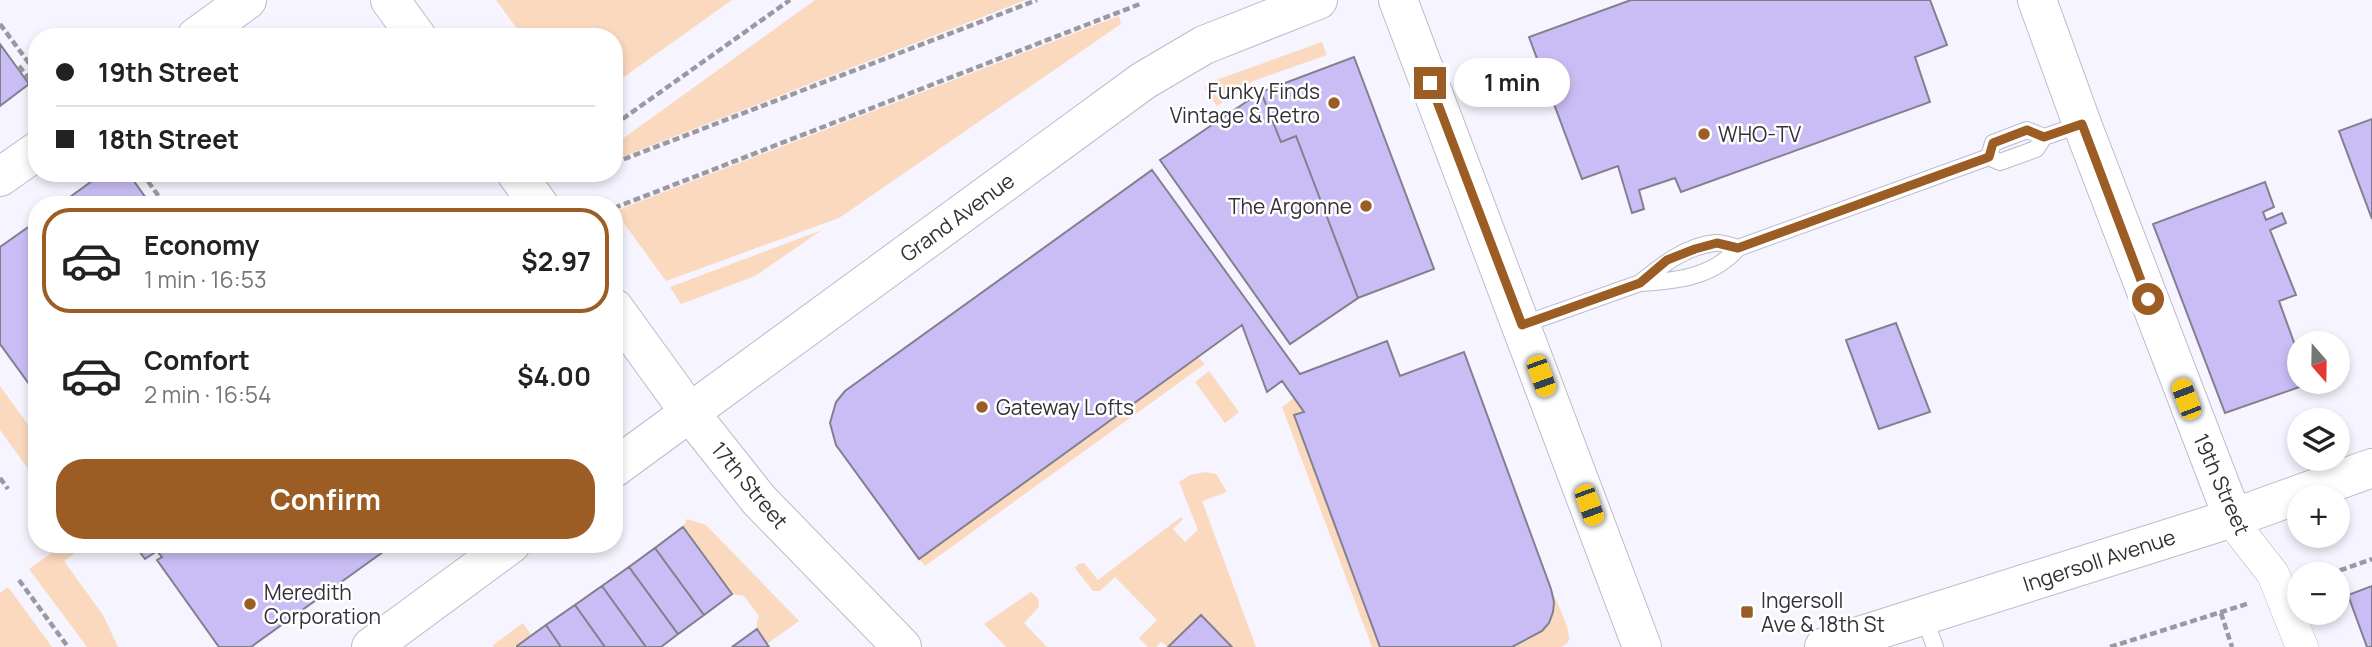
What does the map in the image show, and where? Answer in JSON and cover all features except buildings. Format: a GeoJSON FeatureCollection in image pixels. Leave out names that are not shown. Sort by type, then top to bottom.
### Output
{"type":"FeatureCollection","features":[{"type":"Feature","properties":{"kind":"main road"},"geometry":{"type":"LineString","coordinates":[[208,28],[247,0]]}},
{"type":"Feature","properties":{"kind":"main road"},"geometry":{"type":"LineString","coordinates":[[390,0],[410,28]]}},
{"type":"Feature","properties":{"kind":"main road","name":"Grand Avenue"},"geometry":{"type":"LineString","coordinates":[[623,461],[1143,81],[1204,45],[1318,0]]}},
{"type":"Feature","properties":{"kind":"main road"},"geometry":{"type":"LineString","coordinates":[[1398,0],[1642,647]]}},
{"type":"Feature","properties":{"kind":"main road","name":"19th Street"},"geometry":{"type":"LineString","coordinates":[[2037,0],[2233,518]]}},
{"type":"Feature","properties":{"kind":"main road"},"geometry":{"type":"LineString","coordinates":[[0,177],[28,157]]}},
{"type":"Feature","properties":{"kind":"main road","name":"17th Street"},"geometry":{"type":"LineString","coordinates":[[623,320],[690,413],[759,500],[902,647]]}},
{"type":"Feature","properties":{"kind":"main road","name":"Ingersoll Avenue"},"geometry":{"type":"LineString","coordinates":[[1824,647],[1930,631],[2372,468]]}},
{"type":"Feature","properties":{"kind":"main road"},"geometry":{"type":"LineString","coordinates":[[371,647],[499,553]]}},
{"type":"Feature","properties":{"kind":"street","name":"19th Street"},"geometry":{"type":"LineString","coordinates":[[2233,518],[2241,533],[2273,574],[2302,647]]}},
{"type":"Feature","properties":{"kind":"lane"},"geometry":{"type":"LineString","coordinates":[[1522,325],[1640,283],[1676,281],[1725,262],[1738,248],[1989,157],[1993,143],[2027,130],[2044,137],[2082,124]]}},
{"type":"Feature","properties":{"kind":"lane"},"geometry":{"type":"LineString","coordinates":[[1640,283],[1667,260],[1695,249],[1717,243],[1738,248]]}},
{"type":"Feature","properties":{"kind":"path"},"geometry":{"type":"LineString","coordinates":[[623,119],[790,0]]}},
{"type":"Feature","properties":{"kind":"path"},"geometry":{"type":"LineString","coordinates":[[623,160],[1037,0]]}},
{"type":"Feature","properties":{"kind":"path"},"geometry":{"type":"LineString","coordinates":[[623,205],[1140,4]]}},
{"type":"Feature","properties":{"kind":"path"},"geometry":{"type":"LineString","coordinates":[[0,24],[28,63]]}},
{"type":"Feature","properties":{"kind":"path"},"geometry":{"type":"LineString","coordinates":[[19,66],[28,77]]}},
{"type":"Feature","properties":{"kind":"path"},"geometry":{"type":"LineString","coordinates":[[0,478],[8,489]]}},
{"type":"Feature","properties":{"kind":"path"},"geometry":{"type":"LineString","coordinates":[[2350,567],[2372,559]]}},
{"type":"Feature","properties":{"kind":"path"},"geometry":{"type":"LineString","coordinates":[[19,580],[68,647]]}},
{"type":"Feature","properties":{"kind":"path"},"geometry":{"type":"LineString","coordinates":[[2110,647],[2261,599]]}},
{"type":"Feature","properties":{"kind":"path"},"geometry":{"type":"LineString","coordinates":[[2221,613],[2232,647]]}},
{"type":"Feature","properties":{"kind":"shaded area"},"geometry":{"type":"Polygon","coordinates":[[[496,0],[732,0],[623,78],[623,28],[516,28],[496,0]]]}},
{"type":"Feature","properties":{"kind":"shaded area"},"geometry":{"type":"Polygon","coordinates":[[[815,0],[1026,0],[623,157],[623,139],[815,0]]]}},
{"type":"Feature","properties":{"kind":"shaded area"},"geometry":{"type":"Polygon","coordinates":[[[1119,16],[1121,24],[839,218],[666,281],[623,222],[623,208],[1119,16]]]}},
{"type":"Feature","properties":{"kind":"shaded area"},"geometry":{"type":"Polygon","coordinates":[[[1322,42],[1327,55],[1253,81],[1217,106],[1204,88],[1213,81],[1322,42]]]}},
{"type":"Feature","properties":{"kind":"shaded area"},"geometry":{"type":"Polygon","coordinates":[[[822,230],[755,276],[681,304],[670,287],[822,230]]]}},
{"type":"Feature","properties":{"kind":"shaded area"},"geometry":{"type":"Polygon","coordinates":[[[1198,357],[1205,364],[925,566],[919,559],[1198,357]]]}},
{"type":"Feature","properties":{"kind":"shaded area"},"geometry":{"type":"Polygon","coordinates":[[[1209,371],[1239,412],[1225,423],[1195,382],[1209,371]]]}},
{"type":"Feature","properties":{"kind":"shaded area"},"geometry":{"type":"Polygon","coordinates":[[[0,386],[28,425],[28,469],[0,430],[0,386]]]}},
{"type":"Feature","properties":{"kind":"shaded area"},"geometry":{"type":"Polygon","coordinates":[[[1294,398],[1304,412],[1294,416],[1380,647],[1372,647],[1282,407],[1294,398]]]}},
{"type":"Feature","properties":{"kind":"shaded area"},"geometry":{"type":"Polygon","coordinates":[[[1205,472],[1216,474],[1227,492],[1202,501],[1256,647],[1232,647],[1201,615],[1168,647],[1161,642],[1156,647],[1148,647],[1139,638],[1157,620],[1115,577],[1100,591],[1093,591],[1075,568],[1084,563],[1098,580],[1181,517],[1183,519],[1173,529],[1185,542],[1198,530],[1179,482],[1190,475],[1205,472]]]}},
{"type":"Feature","properties":{"kind":"shaded area"},"geometry":{"type":"Polygon","coordinates":[[[687,519],[706,525],[799,621],[767,644],[757,627],[759,616],[744,596],[732,594],[683,527],[687,519]]]}},
{"type":"Feature","properties":{"kind":"shaded area"},"geometry":{"type":"Polygon","coordinates":[[[51,553],[75,553],[64,561],[103,615],[118,647],[87,647],[29,569],[51,553]]]}},
{"type":"Feature","properties":{"kind":"shaded area"},"geometry":{"type":"Polygon","coordinates":[[[8,587],[52,647],[0,647],[0,593],[8,587]]]}},
{"type":"Feature","properties":{"kind":"shaded area"},"geometry":{"type":"Polygon","coordinates":[[[1551,589],[1567,628],[1567,643],[1562,647],[1512,647],[1532,638],[1545,627],[1552,611],[1551,589]]]}},
{"type":"Feature","properties":{"kind":"shaded area"},"geometry":{"type":"Polygon","coordinates":[[[1031,592],[1038,598],[1039,607],[1024,623],[1047,647],[1006,647],[984,624],[1031,592]]]}},
{"type":"Feature","properties":{"kind":"shaded area"},"geometry":{"type":"Polygon","coordinates":[[[523,623],[532,636],[517,647],[494,647],[493,645],[523,623]]]}},
{"type":"Feature","properties":{"kind":"place","name":"Funky Finds Vintage & Retro"},"geometry":{"type":"Point","coordinates":[1334,103]}},
{"type":"Feature","properties":{"kind":"place","name":"WHO-TV"},"geometry":{"type":"Point","coordinates":[1704,134]}},
{"type":"Feature","properties":{"kind":"place","name":"The Argonne"},"geometry":{"type":"Point","coordinates":[1366,206]}},
{"type":"Feature","properties":{"kind":"place","name":"Gateway Lofts"},"geometry":{"type":"Point","coordinates":[982,407]}},
{"type":"Feature","properties":{"kind":"place","name":"Meredith Corporation"},"geometry":{"type":"Point","coordinates":[250,604]}},
{"type":"Feature","properties":{"kind":"place","name":"Ingersoll Ave & 18th St"},"geometry":{"type":"Point","coordinates":[1747,612]}},
{"type":"Feature","properties":{"kind":"route"},"geometry":{"type":"LineString","coordinates":[[1430,83],[1522,325],[1640,283],[1667,260],[1695,249],[1717,243],[1738,248],[1989,157],[1993,143],[2027,130],[2044,137],[2082,124],[2148,299]]}}]}
